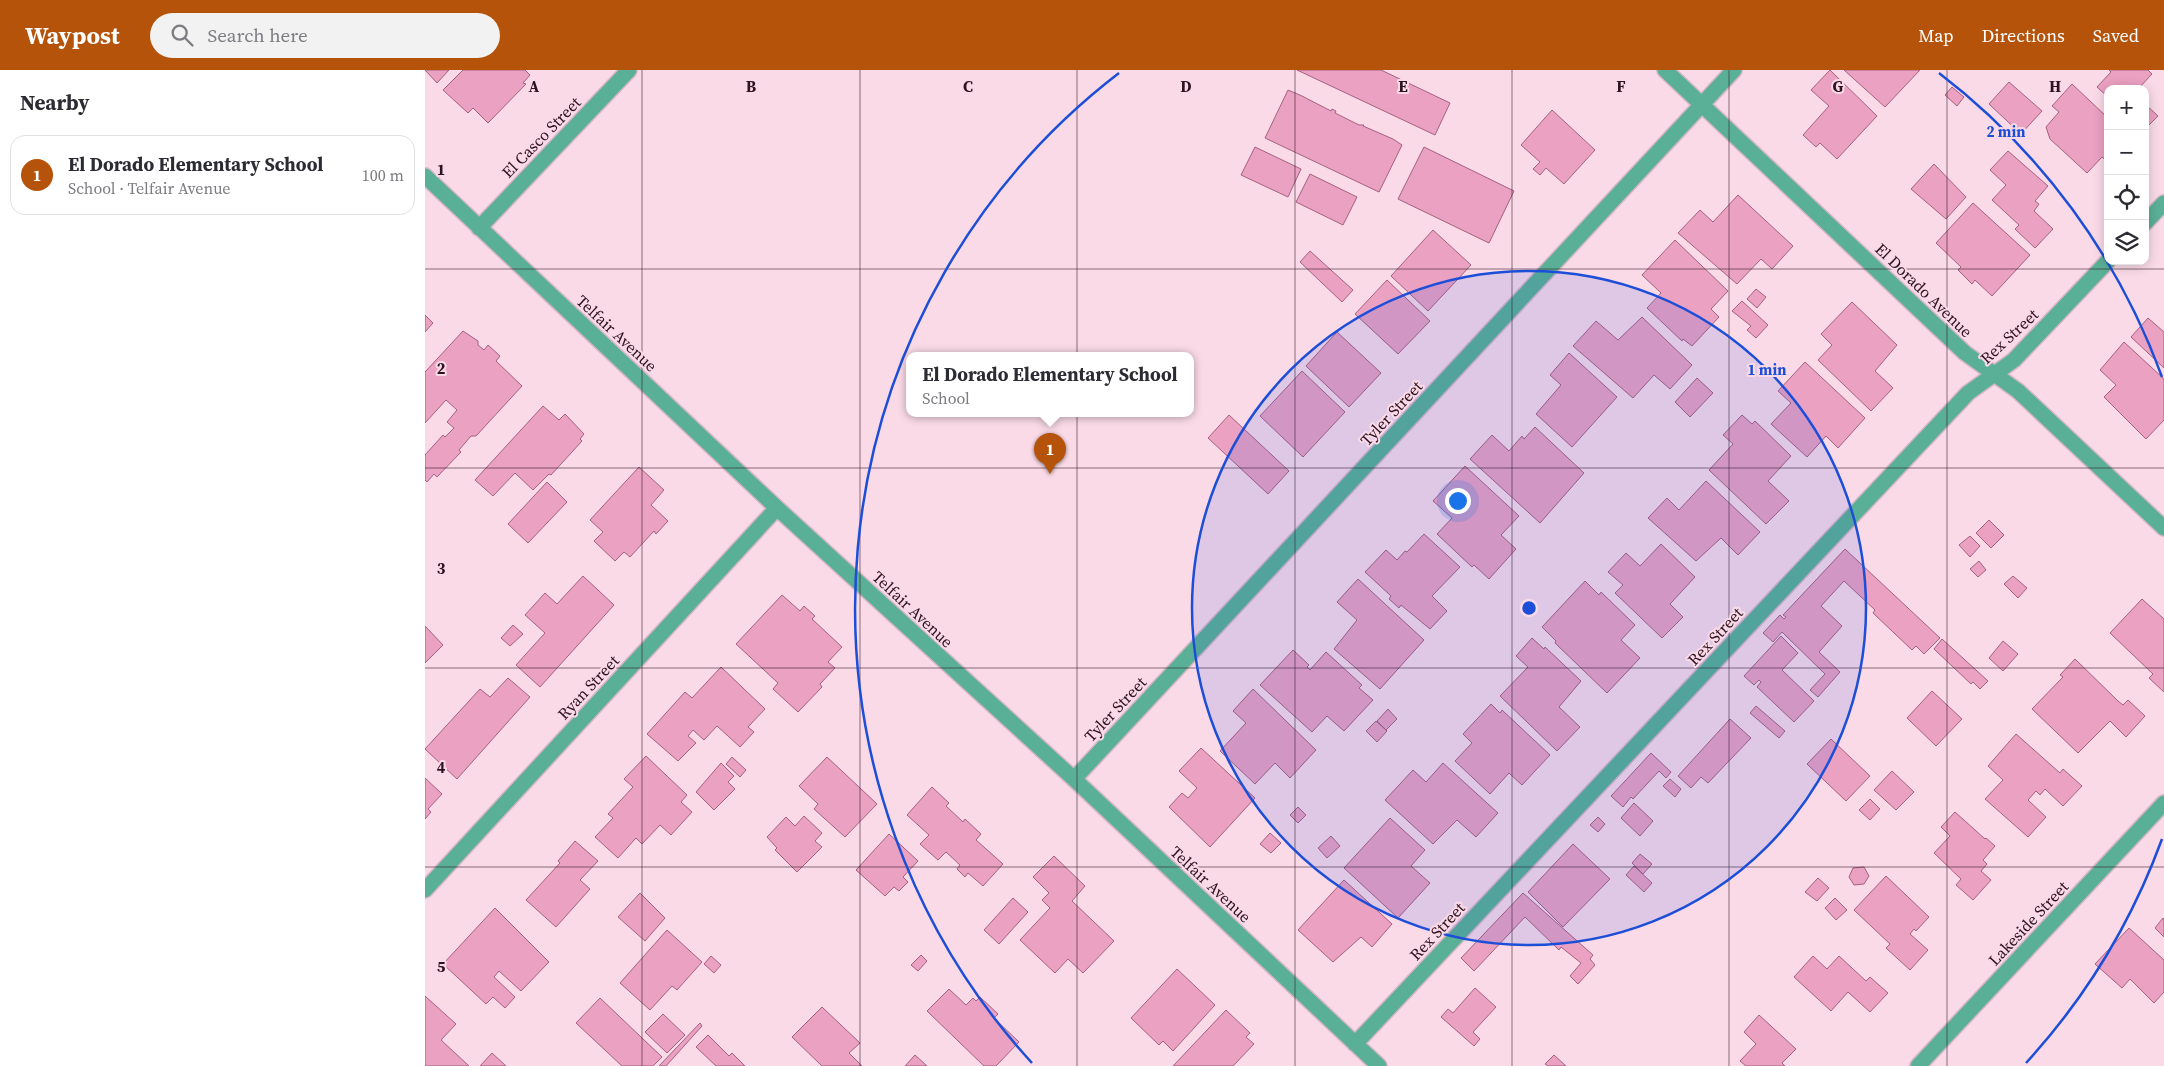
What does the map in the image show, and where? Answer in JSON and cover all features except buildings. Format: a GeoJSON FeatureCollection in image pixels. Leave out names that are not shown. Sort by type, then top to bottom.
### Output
{"type":"FeatureCollection","features":[{"type":"Feature","properties":{"kind":"street","name":"El Casco Street"},"geometry":{"type":"LineString","coordinates":[[479,228],[629,70]]}},
{"type":"Feature","properties":{"kind":"street","name":"El Dorado Avenue"},"geometry":{"type":"LineString","coordinates":[[1665,70],[1965,354],[2018,391],[2164,528]]}},
{"type":"Feature","properties":{"kind":"street","name":"Tyler Street"},"geometry":{"type":"LineString","coordinates":[[1073,779],[1733,70]]}},
{"type":"Feature","properties":{"kind":"street","name":"Telfair Avenue"},"geometry":{"type":"LineString","coordinates":[[425,176],[777,508],[1073,779],[1379,1066]]}},
{"type":"Feature","properties":{"kind":"street"},"geometry":{"type":"LineString","coordinates":[[2148,220],[2164,203]]}},
{"type":"Feature","properties":{"kind":"street","name":"Rex Street"},"geometry":{"type":"LineString","coordinates":[[1355,1044],[1968,393],[2014,360],[2104,265]]}},
{"type":"Feature","properties":{"kind":"street","name":"Ryan Street"},"geometry":{"type":"LineString","coordinates":[[425,890],[777,508]]}},
{"type":"Feature","properties":{"kind":"street","name":"Lakeside Street"},"geometry":{"type":"LineString","coordinates":[[1918,1066],[2164,803]]}},
{"type":"Feature","properties":{"kind":"place","name":"El Dorado Elementary School"},"geometry":{"type":"Point","coordinates":[1050,474]}}]}
